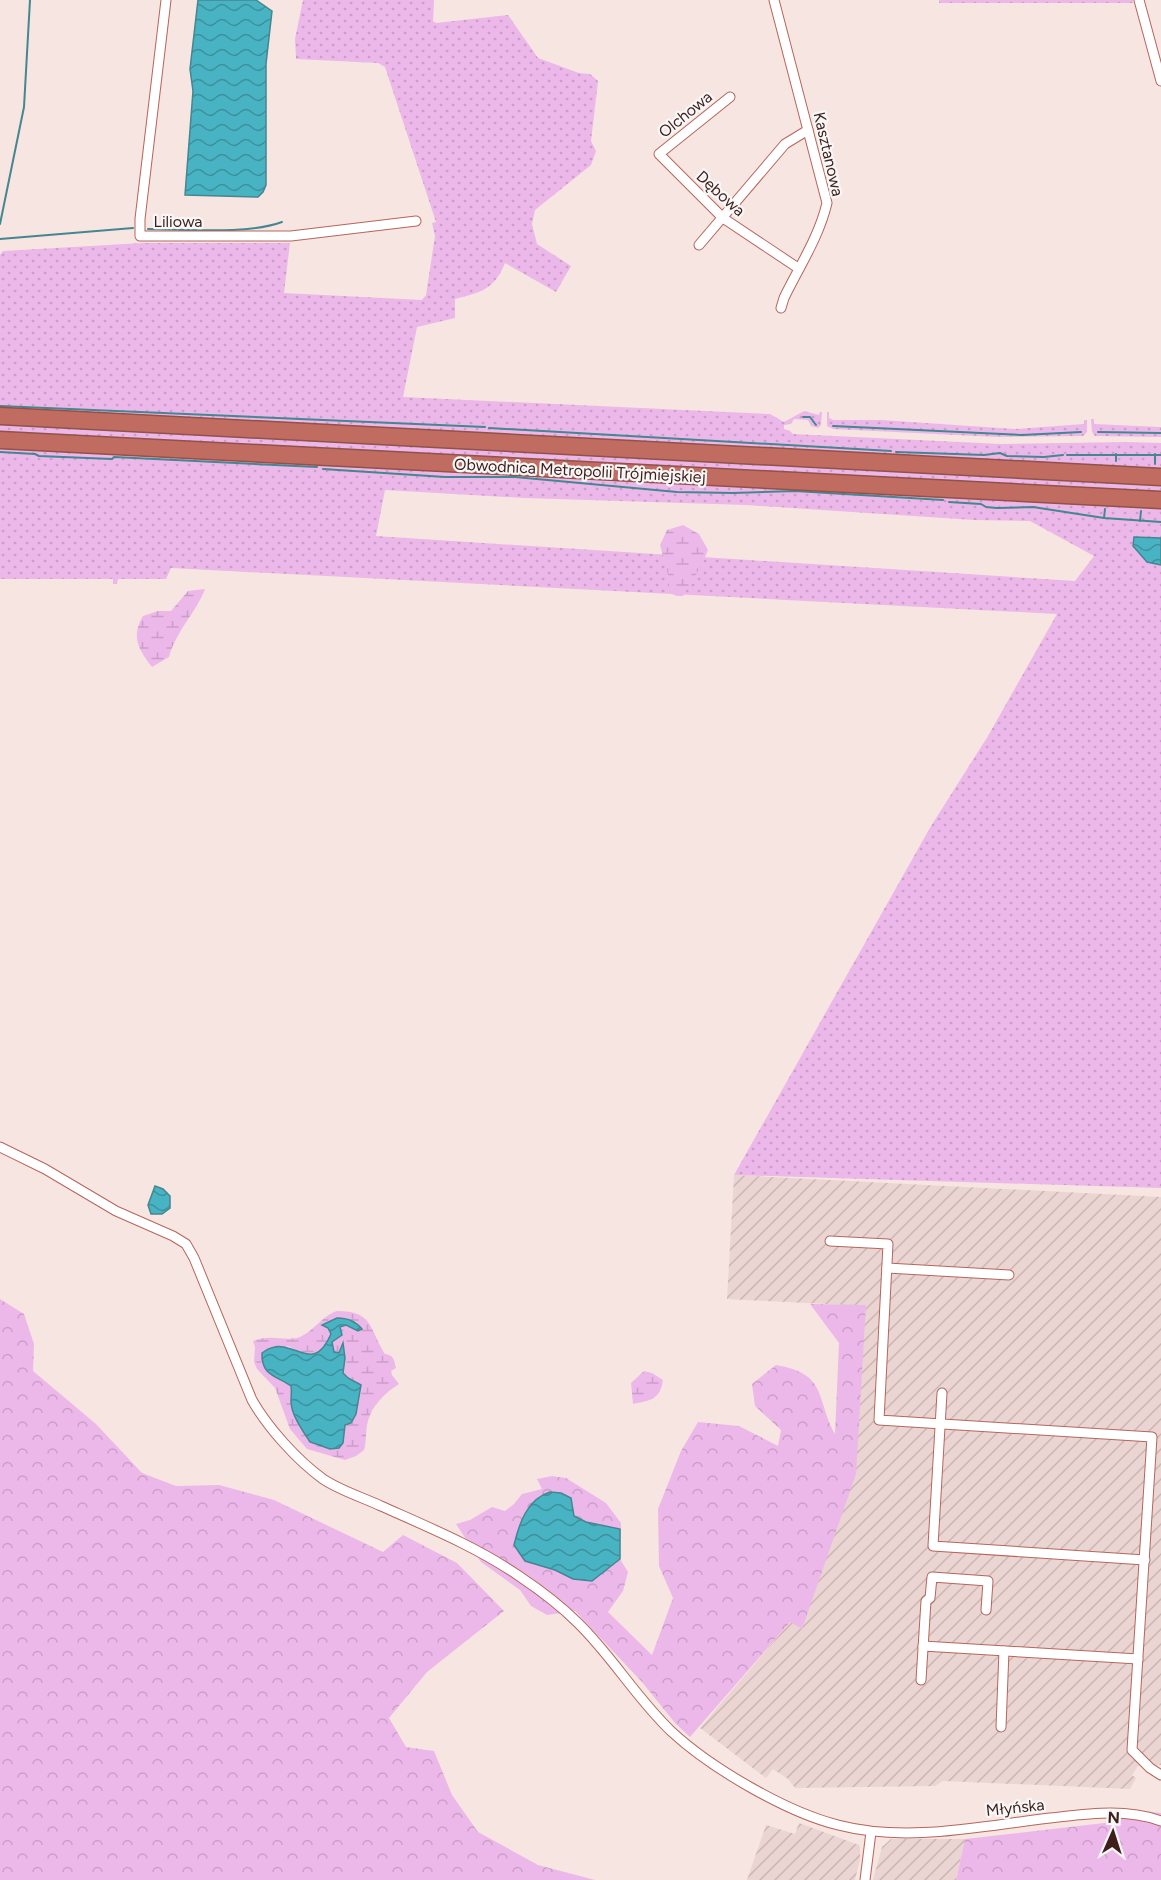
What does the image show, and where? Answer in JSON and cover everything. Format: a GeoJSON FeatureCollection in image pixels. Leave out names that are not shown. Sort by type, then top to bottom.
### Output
{"type":"FeatureCollection","features":[{"type":"Feature","properties":{"kind":"highway","name":"Obwodnica Metropolii Trójmiejskiej"},"geometry":{"type":"LineString","coordinates":[[0,416],[1161,477]]}},
{"type":"Feature","properties":{"kind":"highway","name":"Obwodnica Metropolii Trójmiejskiej"},"geometry":{"type":"LineString","coordinates":[[0,440],[1161,500]]}},
{"type":"Feature","properties":{"kind":"street","name":"Liliowa"},"geometry":{"type":"LineString","coordinates":[[166,0],[140,219],[140,236],[291,236],[416,221]]}},
{"type":"Feature","properties":{"kind":"street","name":"Kasztanowa"},"geometry":{"type":"LineString","coordinates":[[774,0],[826,203],[817,234],[783,298],[781,308]]}},
{"type":"Feature","properties":{"kind":"street"},"geometry":{"type":"LineString","coordinates":[[1138,0],[1161,81]]}},
{"type":"Feature","properties":{"kind":"street","name":"Olchowa"},"geometry":{"type":"LineString","coordinates":[[659,154],[730,97]]}},
{"type":"Feature","properties":{"kind":"street"},"geometry":{"type":"LineString","coordinates":[[699,245],[786,144],[808,130]]}},
{"type":"Feature","properties":{"kind":"street","name":"Dębowa"},"geometry":{"type":"LineString","coordinates":[[659,154],[723,218],[798,268]]}},
{"type":"Feature","properties":{"kind":"street","name":"Młyńska"},"geometry":{"type":"LineString","coordinates":[[0,1147],[45,1169],[116,1211],[186,1244],[194,1257],[252,1400],[263,1420],[324,1480],[443,1534],[517,1575],[556,1603],[579,1623],[670,1730],[698,1754],[751,1788],[808,1815],[837,1825],[871,1832],[924,1832],[1082,1815],[1125,1813],[1147,1816],[1161,1821]]}},
{"type":"Feature","properties":{"kind":"street"},"geometry":{"type":"LineString","coordinates":[[830,1241],[888,1244],[879,1420],[1152,1437],[1132,1750],[1150,1768],[1161,1775]]}},
{"type":"Feature","properties":{"kind":"street"},"geometry":{"type":"LineString","coordinates":[[887,1268],[1009,1275]]}},
{"type":"Feature","properties":{"kind":"street"},"geometry":{"type":"LineString","coordinates":[[942,1393],[933,1546],[1145,1560]]}},
{"type":"Feature","properties":{"kind":"street"},"geometry":{"type":"LineString","coordinates":[[921,1680],[926,1601],[930,1598],[932,1577],[988,1581],[986,1610]]}},
{"type":"Feature","properties":{"kind":"street"},"geometry":{"type":"LineString","coordinates":[[923,1646],[1138,1659]]}},
{"type":"Feature","properties":{"kind":"street"},"geometry":{"type":"LineString","coordinates":[[1001,1727],[1004,1651]]}},
{"type":"Feature","properties":{"kind":"street"},"geometry":{"type":"LineString","coordinates":[[865,1880],[871,1832]]}},
{"type":"Feature","properties":{"kind":"shaded area"},"geometry":{"type":"Polygon","coordinates":[[[734,1175],[1161,1197],[1161,1765],[1138,1766],[1132,1775],[1136,1778],[1130,1789],[943,1781],[935,1786],[795,1788],[788,1779],[773,1769],[766,1778],[700,1728],[791,1621],[802,1629],[865,1306],[727,1299],[734,1175]]]}},
{"type":"Feature","properties":{"kind":"shaded area"},"geometry":{"type":"Polygon","coordinates":[[[799,1823],[859,1845],[860,1859],[855,1880],[747,1880],[766,1825],[795,1834],[799,1823]]]}},
{"type":"Feature","properties":{"kind":"shaded area"},"geometry":{"type":"Polygon","coordinates":[[[891,1839],[965,1839],[956,1880],[873,1880],[882,1847],[891,1839]]]}},
{"type":"Feature","properties":{"kind":"green space"},"geometry":{"type":"Polygon","coordinates":[[[303,0],[434,0],[433,21],[436,23],[508,15],[538,58],[579,73],[590,74],[598,81],[591,141],[596,151],[591,165],[535,210],[532,224],[537,244],[571,266],[556,292],[505,263],[496,279],[486,288],[455,299],[455,318],[417,327],[403,397],[770,414],[784,422],[804,411],[819,415],[822,412],[821,425],[818,428],[811,426],[808,420],[794,419],[791,424],[784,425],[784,429],[793,434],[1001,444],[1161,443],[1161,470],[0,410],[0,255],[3,251],[143,243],[290,243],[284,293],[422,300],[426,295],[435,236],[432,223],[436,222],[385,67],[378,63],[296,59],[295,39],[303,0]]]}},
{"type":"Feature","properties":{"kind":"green space"},"geometry":{"type":"Polygon","coordinates":[[[939,0],[1133,0],[1133,3],[939,3],[939,0]]]}},
{"type":"Feature","properties":{"kind":"green space"},"geometry":{"type":"Polygon","coordinates":[[[827,412],[829,412],[829,418],[833,420],[881,420],[1015,429],[1084,424],[1084,420],[1087,420],[1087,432],[1083,436],[997,437],[833,429],[827,426],[827,412]]]}},
{"type":"Feature","properties":{"kind":"green space"},"geometry":{"type":"Polygon","coordinates":[[[1091,419],[1094,419],[1094,424],[1161,427],[1161,437],[1095,436],[1092,432],[1091,419]]]}},
{"type":"Feature","properties":{"kind":"green space"},"geometry":{"type":"Polygon","coordinates":[[[0,423],[1161,482],[1161,496],[0,436],[0,423]]]}},
{"type":"Feature","properties":{"kind":"green space"},"geometry":{"type":"Polygon","coordinates":[[[0,448],[1161,508],[1161,538],[1134,537],[1147,562],[1161,565],[1161,1188],[734,1175],[931,826],[988,736],[1057,614],[171,568],[166,579],[118,579],[117,584],[113,584],[113,579],[0,579],[0,448]],[[385,490],[376,536],[1075,581],[1094,556],[1030,521],[974,520],[746,505],[525,498],[385,490]]]}},
{"type":"Feature","properties":{"kind":"green space"},"geometry":{"type":"Polygon","coordinates":[[[683,525],[699,534],[708,550],[683,596],[677,596],[669,593],[669,578],[660,545],[667,530],[683,525]]]}},
{"type":"Feature","properties":{"kind":"green space"},"geometry":{"type":"Polygon","coordinates":[[[205,589],[172,647],[169,657],[152,667],[138,642],[137,630],[143,616],[158,611],[171,611],[188,591],[205,589]]]}},
{"type":"Feature","properties":{"kind":"green space"},"geometry":{"type":"Polygon","coordinates":[[[0,1299],[24,1314],[34,1344],[33,1371],[96,1424],[142,1473],[176,1486],[219,1485],[274,1500],[383,1552],[403,1535],[457,1563],[504,1611],[427,1672],[389,1718],[406,1747],[434,1751],[452,1795],[478,1832],[538,1865],[595,1880],[0,1880],[0,1299]]]}},
{"type":"Feature","properties":{"kind":"green space"},"geometry":{"type":"Polygon","coordinates":[[[810,1304],[866,1305],[856,1474],[802,1629],[790,1622],[690,1737],[575,1611],[547,1615],[531,1606],[520,1590],[481,1562],[456,1524],[470,1520],[492,1507],[505,1511],[522,1494],[542,1489],[537,1479],[552,1476],[566,1478],[606,1503],[621,1523],[620,1559],[628,1572],[623,1591],[608,1612],[652,1655],[673,1598],[659,1566],[658,1509],[681,1451],[698,1422],[739,1426],[778,1446],[781,1430],[755,1406],[752,1384],[776,1365],[793,1369],[812,1381],[818,1389],[835,1434],[839,1343],[810,1304]],[[571,1498],[525,1561],[555,1570],[573,1579],[619,1529],[586,1522],[574,1516],[571,1498]]]}},
{"type":"Feature","properties":{"kind":"green space"},"geometry":{"type":"Polygon","coordinates":[[[337,1311],[358,1314],[369,1323],[385,1354],[393,1358],[396,1368],[391,1371],[399,1384],[384,1395],[370,1415],[364,1450],[345,1460],[307,1449],[290,1429],[275,1388],[257,1369],[254,1362],[253,1341],[303,1336],[331,1313],[337,1311]],[[346,1318],[323,1325],[331,1334],[318,1352],[302,1353],[288,1346],[261,1362],[281,1381],[291,1386],[292,1395],[342,1443],[345,1425],[356,1414],[361,1385],[348,1379],[343,1373],[344,1353],[334,1352],[332,1342],[340,1332],[340,1328],[346,1325],[362,1329],[356,1322],[346,1318]]]}},
{"type":"Feature","properties":{"kind":"green space"},"geometry":{"type":"Polygon","coordinates":[[[644,1371],[663,1380],[662,1387],[654,1398],[633,1404],[631,1383],[644,1371]]]}},
{"type":"Feature","properties":{"kind":"green space"},"geometry":{"type":"Polygon","coordinates":[[[1133,1810],[1161,1813],[1161,1880],[956,1880],[965,1839],[1113,1822],[1133,1810]]]}},
{"type":"Feature","properties":{"kind":"water"},"geometry":{"type":"Polygon","coordinates":[[[198,0],[256,0],[272,11],[266,64],[266,185],[258,197],[185,195],[193,91],[190,69],[198,0]]]}},
{"type":"Feature","properties":{"kind":"water"},"geometry":{"type":"Polygon","coordinates":[[[1134,537],[1161,538],[1161,565],[1147,562],[1133,546],[1134,537]]]}},
{"type":"Feature","properties":{"kind":"water"},"geometry":{"type":"Polygon","coordinates":[[[155,1186],[163,1189],[170,1196],[170,1208],[162,1214],[151,1214],[148,1205],[155,1186]]]}},
{"type":"Feature","properties":{"kind":"water"},"geometry":{"type":"Polygon","coordinates":[[[337,1318],[351,1320],[362,1329],[358,1331],[346,1325],[340,1327],[342,1335],[332,1342],[334,1352],[339,1353],[343,1343],[345,1358],[343,1373],[361,1385],[356,1414],[351,1423],[345,1425],[343,1443],[339,1448],[330,1449],[310,1442],[293,1412],[291,1386],[267,1371],[262,1361],[262,1353],[273,1347],[283,1347],[308,1354],[316,1353],[324,1347],[331,1334],[328,1328],[322,1325],[337,1318]]]}},
{"type":"Feature","properties":{"kind":"water"},"geometry":{"type":"Polygon","coordinates":[[[550,1492],[561,1493],[571,1498],[574,1516],[586,1522],[620,1529],[620,1559],[592,1581],[573,1579],[555,1570],[525,1561],[514,1545],[525,1513],[535,1500],[550,1492]]]}},
{"type":"Feature","properties":{"kind":"waterway"},"geometry":{"type":"LineString","coordinates":[[0,224],[24,107],[30,0]]}},
{"type":"Feature","properties":{"kind":"waterway"},"geometry":{"type":"LineString","coordinates":[[148,229],[234,230],[251,229],[282,222]]}},
{"type":"Feature","properties":{"kind":"waterway"},"geometry":{"type":"LineString","coordinates":[[0,239],[133,228]]}},
{"type":"Feature","properties":{"kind":"waterway"},"geometry":{"type":"LineString","coordinates":[[0,406],[485,427]]}},
{"type":"Feature","properties":{"kind":"waterway"},"geometry":{"type":"LineString","coordinates":[[803,417],[810,417],[816,425]]}},
{"type":"Feature","properties":{"kind":"waterway"},"geometry":{"type":"LineString","coordinates":[[833,426],[1022,435],[1081,432]]}},
{"type":"Feature","properties":{"kind":"waterway"},"geometry":{"type":"LineString","coordinates":[[489,428],[891,451]]}},
{"type":"Feature","properties":{"kind":"waterway"},"geometry":{"type":"LineString","coordinates":[[1098,432],[1161,433]]}},
{"type":"Feature","properties":{"kind":"waterway"},"geometry":{"type":"LineString","coordinates":[[0,452],[39,456],[112,459],[114,457],[317,467]]}},
{"type":"Feature","properties":{"kind":"waterway"},"geometry":{"type":"LineString","coordinates":[[896,452],[984,455],[1000,453],[1007,456],[1044,457],[1063,455]]}},
{"type":"Feature","properties":{"kind":"waterway"},"geometry":{"type":"LineString","coordinates":[[1116,454],[1116,461]]}},
{"type":"Feature","properties":{"kind":"waterway"},"geometry":{"type":"LineString","coordinates":[[1155,454],[1155,464]]}},
{"type":"Feature","properties":{"kind":"waterway"},"geometry":{"type":"LineString","coordinates":[[1067,455],[1161,455]]}},
{"type":"Feature","properties":{"kind":"waterway"},"geometry":{"type":"LineString","coordinates":[[323,469],[445,477],[515,477],[677,492],[795,491],[943,500]]}},
{"type":"Feature","properties":{"kind":"waterway"},"geometry":{"type":"LineString","coordinates":[[949,502],[981,504],[997,508],[1033,507],[1104,518],[1161,522]]}},
{"type":"Feature","properties":{"kind":"waterway"},"geometry":{"type":"LineString","coordinates":[[1104,518],[1105,509]]}},
{"type":"Feature","properties":{"kind":"waterway"},"geometry":{"type":"LineString","coordinates":[[1140,521],[1141,511]]}}]}
